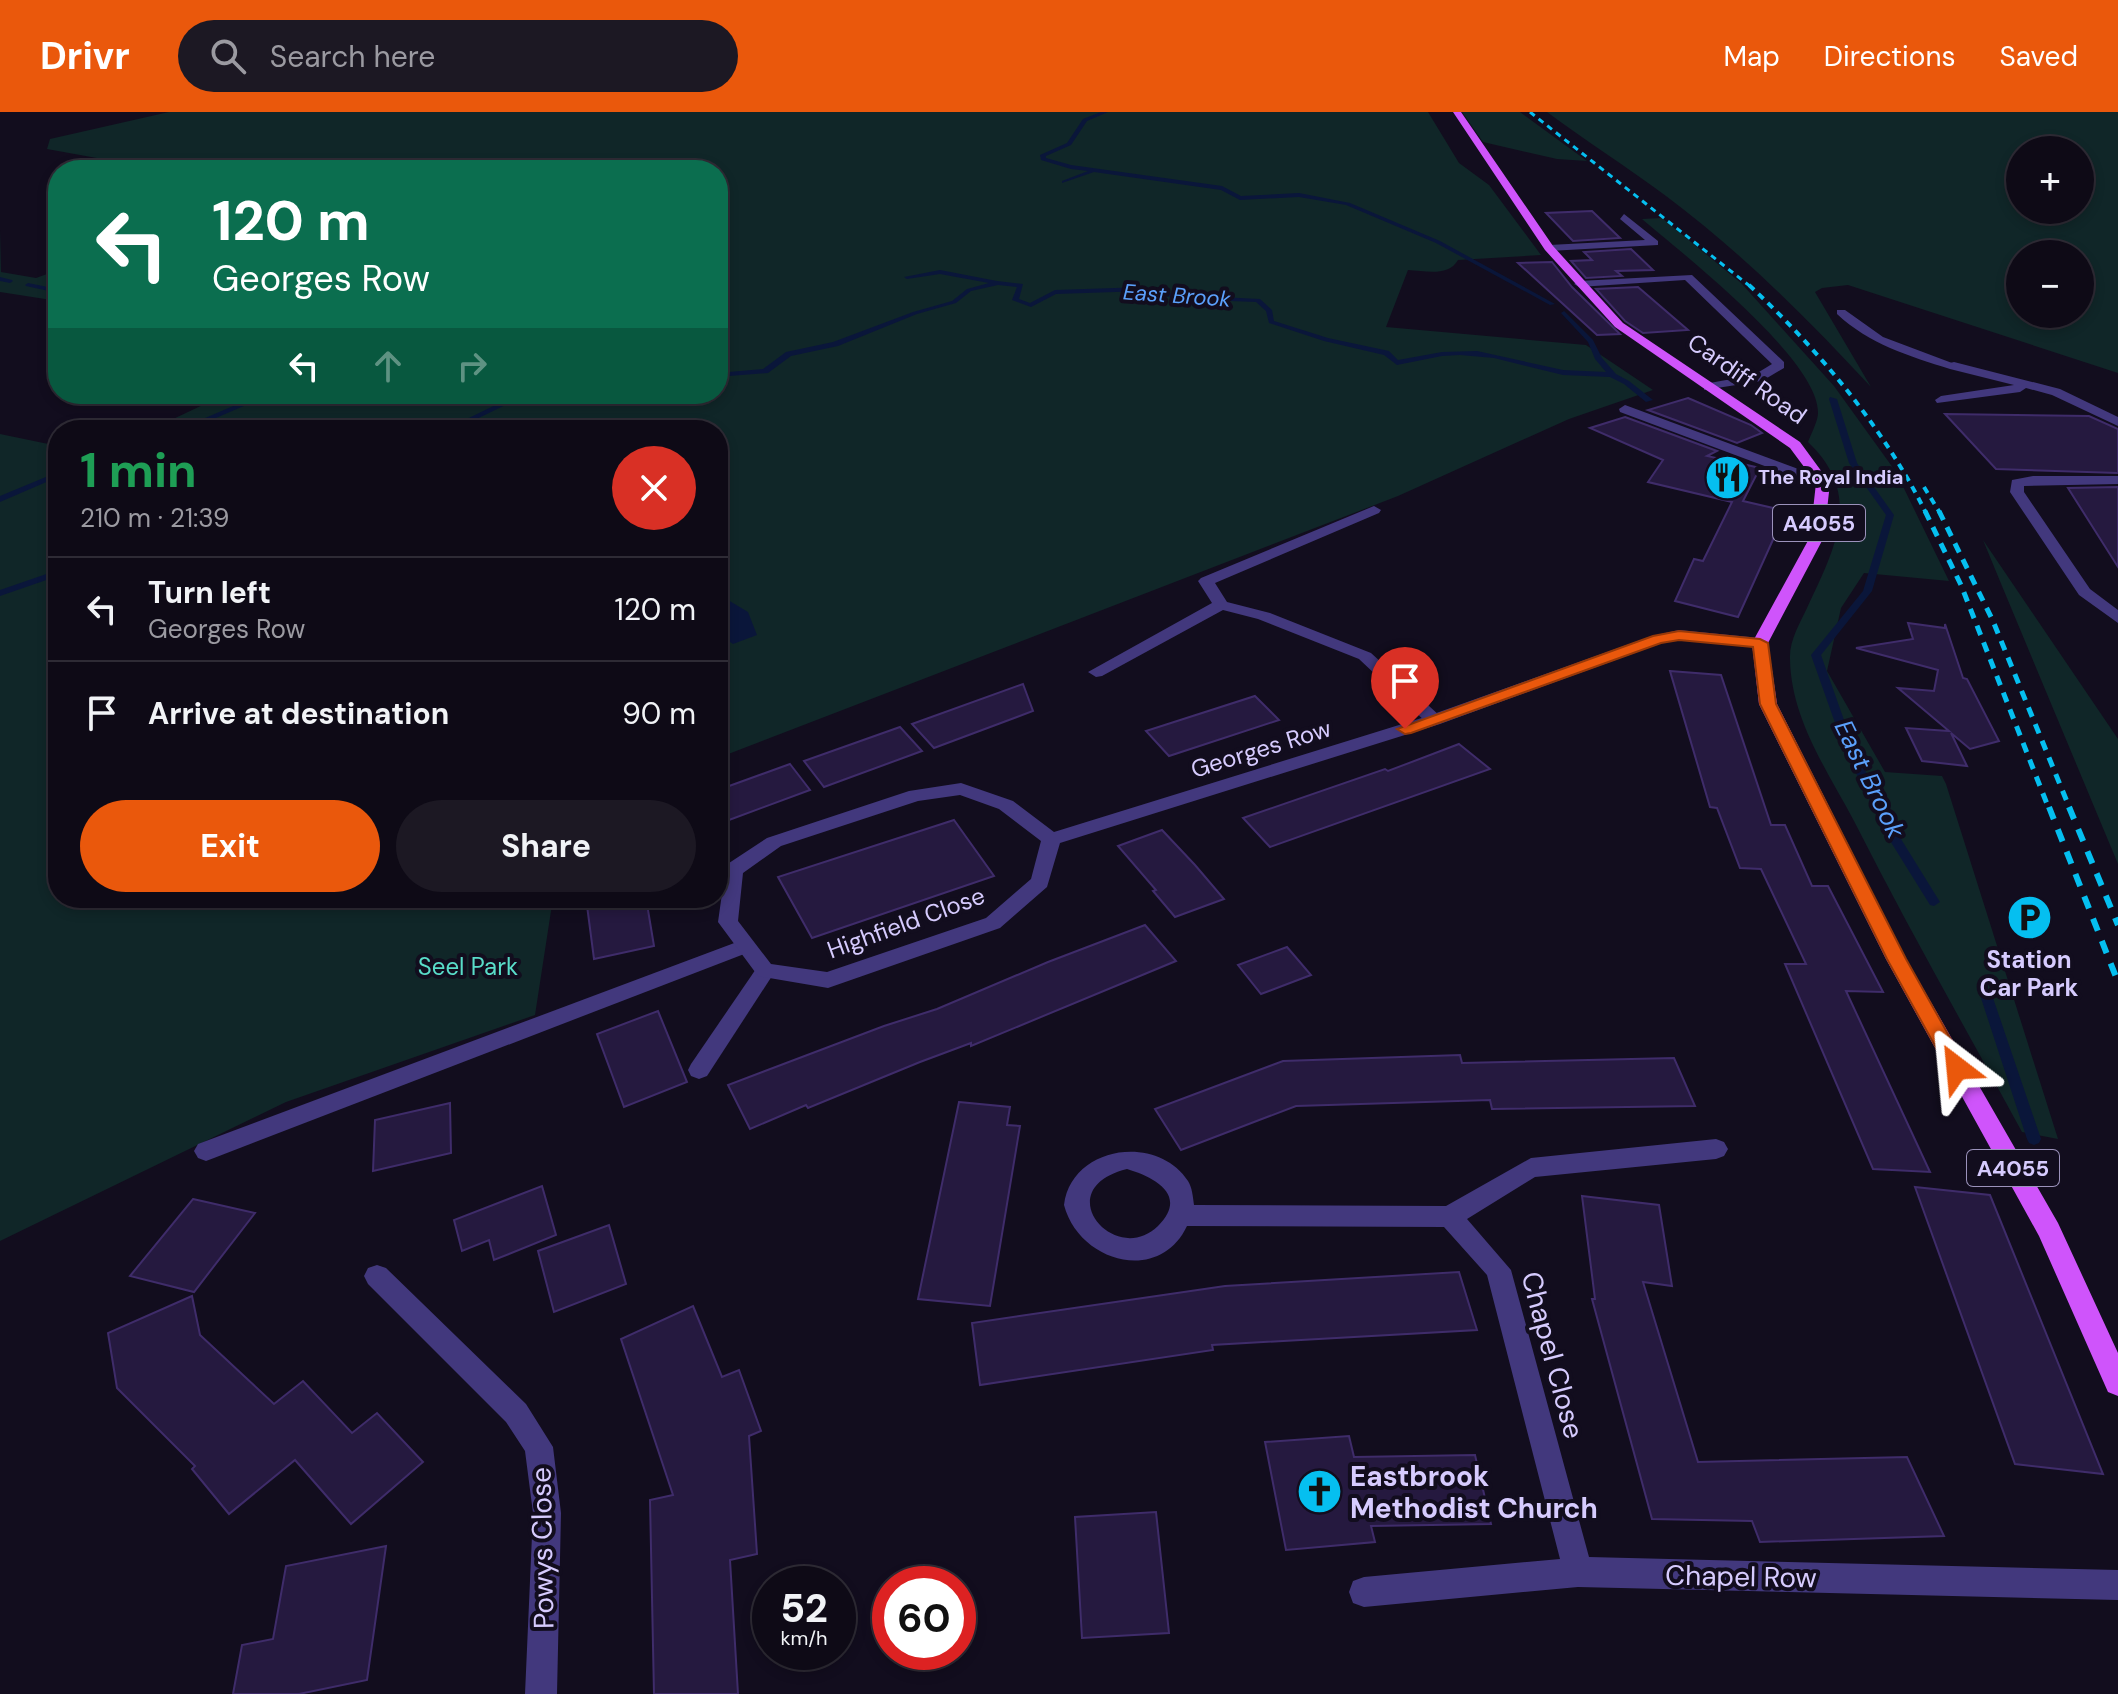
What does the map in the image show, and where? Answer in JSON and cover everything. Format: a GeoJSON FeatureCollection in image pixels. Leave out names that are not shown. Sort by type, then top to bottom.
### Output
{"type":"FeatureCollection","features":[{"type":"Feature","properties":{"kind":"main road","name":"Cardiff Road"},"geometry":{"type":"LineString","coordinates":[[1457,112],[1549,248],[1619,325],[1795,445],[1823,483]]}},
{"type":"Feature","properties":{"kind":"main road","name":"A4055"},"geometry":{"type":"LineString","coordinates":[[1823,483],[1817,537],[1760,643],[1768,704],[1896,959],[2049,1231],[2118,1383]]}},
{"type":"Feature","properties":{"kind":"street"},"geometry":{"type":"LineString","coordinates":[[1549,248],[1654,243],[1624,217]]}},
{"type":"Feature","properties":{"kind":"street"},"geometry":{"type":"LineString","coordinates":[[1579,284],[1688,277],[1780,365],[1758,378],[1708,387]]}},
{"type":"Feature","properties":{"kind":"street"},"geometry":{"type":"LineString","coordinates":[[1841,312],[1853,325],[1901,348],[1954,366],[2056,392],[2118,422]]}},
{"type":"Feature","properties":{"kind":"street"},"geometry":{"type":"LineString","coordinates":[[1941,400],[2014,388],[2056,392]]}},
{"type":"Feature","properties":{"kind":"street"},"geometry":{"type":"LineString","coordinates":[[1625,409],[1823,483]]}},
{"type":"Feature","properties":{"kind":"street"},"geometry":{"type":"LineString","coordinates":[[2118,480],[2033,480],[2017,483],[2017,492],[2084,592],[2118,618]]}},
{"type":"Feature","properties":{"kind":"street"},"geometry":{"type":"LineString","coordinates":[[1221,605],[1206,581],[1374,510]]}},
{"type":"Feature","properties":{"kind":"street"},"geometry":{"type":"LineString","coordinates":[[1096,672],[1221,605],[1264,616],[1365,656],[1434,720]]}},
{"type":"Feature","properties":{"kind":"street","name":"Georges Row"},"geometry":{"type":"LineString","coordinates":[[1051,839],[1434,720],[1658,639],[1679,635],[1760,643]]}},
{"type":"Feature","properties":{"kind":"street"},"geometry":{"type":"LineString","coordinates":[[699,1070],[765,971],[728,922],[733,870],[774,842],[916,795],[961,789],[1006,805],[1051,839]]}},
{"type":"Feature","properties":{"kind":"street","name":"Highfield Close"},"geometry":{"type":"LineString","coordinates":[[765,971],[828,980],[993,923],[1040,882],[1051,839]]}},
{"type":"Feature","properties":{"kind":"street"},"geometry":{"type":"LineString","coordinates":[[206,1151],[745,946]]}},
{"type":"Feature","properties":{"kind":"street"},"geometry":{"type":"LineString","coordinates":[[1181,1215],[1450,1217],[1531,1168],[1716,1149]]}},
{"type":"Feature","properties":{"kind":"street"},"geometry":{"type":"LineString","coordinates":[[1109,1162],[1145,1162],[1171,1177],[1180,1191],[1181,1215],[1175,1229],[1162,1241],[1130,1249],[1111,1246],[1095,1237],[1082,1223],[1076,1207],[1078,1192],[1092,1172],[1109,1162]]}},
{"type":"Feature","properties":{"kind":"street","name":"Chapel Close"},"geometry":{"type":"LineString","coordinates":[[1450,1217],[1498,1270],[1578,1572]]}},
{"type":"Feature","properties":{"kind":"street","name":"Powys Close"},"geometry":{"type":"LineString","coordinates":[[377,1276],[516,1413],[539,1447],[547,1513],[541,1694]]}},
{"type":"Feature","properties":{"kind":"street","name":"Chapel Row"},"geometry":{"type":"LineString","coordinates":[[1364,1592],[1578,1572],[2118,1585]]}},
{"type":"Feature","properties":{"kind":"green space"},"geometry":{"type":"Polygon","coordinates":[[[169,112],[1428,112],[1459,163],[1489,185],[1541,255],[1458,260],[1448,269],[1436,272],[1408,270],[1386,327],[1586,345],[1653,390],[1569,419],[1398,496],[728,754],[728,420],[171,420],[205,404],[728,404],[728,160],[108,160],[47,149],[50,139],[169,112]]]}},
{"type":"Feature","properties":{"kind":"green space"},"geometry":{"type":"Polygon","coordinates":[[[1462,112],[1520,112],[1587,161],[1557,159],[1483,142],[1462,112]]]}},
{"type":"Feature","properties":{"kind":"green space"},"geometry":{"type":"Polygon","coordinates":[[[1547,112],[2118,112],[2118,373],[1848,285],[1822,288],[1815,292],[1871,387],[1747,263],[1666,196],[1547,112]]]}},
{"type":"Feature","properties":{"kind":"green space"},"geometry":{"type":"Polygon","coordinates":[[[1662,218],[1741,283],[1834,386],[1896,472],[1949,581],[1864,573],[1841,608],[1827,671],[1885,772],[1942,776],[1946,784],[2058,1139],[2022,1132],[1812,743],[1792,681],[1791,646],[1827,564],[1839,522],[1840,502],[1825,462],[1808,442],[1818,413],[1812,391],[1797,365],[1746,309],[1642,219],[1662,218]]]}},
{"type":"Feature","properties":{"kind":"green space"},"geometry":{"type":"Polygon","coordinates":[[[0,230],[1,272],[36,278],[48,274],[48,299],[0,292],[0,230]]]}},
{"type":"Feature","properties":{"kind":"green space","name":"Seel Park"},"geometry":{"type":"Polygon","coordinates":[[[0,434],[48,444],[48,908],[551,908],[535,1015],[286,1102],[0,1241],[0,434]]]}},
{"type":"Feature","properties":{"kind":"green space"},"geometry":{"type":"Polygon","coordinates":[[[1983,540],[2118,739],[2118,864],[2002,586],[1983,540]]]}},
{"type":"Feature","properties":{"kind":"water"},"geometry":{"type":"Polygon","coordinates":[[[728,600],[748,612],[757,635],[733,644],[728,641],[728,600]]]}},
{"type":"Feature","properties":{"kind":"building"},"geometry":{"type":"Polygon","coordinates":[[[1592,211],[1620,238],[1573,241],[1546,213],[1592,211]]]}},
{"type":"Feature","properties":{"kind":"building"},"geometry":{"type":"Polygon","coordinates":[[[1631,249],[1653,270],[1616,271],[1622,276],[1586,278],[1571,261],[1592,260],[1584,252],[1631,249]]]}},
{"type":"Feature","properties":{"kind":"building"},"geometry":{"type":"Polygon","coordinates":[[[1552,262],[1572,287],[1620,334],[1597,335],[1518,263],[1552,262]]]}},
{"type":"Feature","properties":{"kind":"building"},"geometry":{"type":"Polygon","coordinates":[[[1638,287],[1688,330],[1643,333],[1625,321],[1596,289],[1638,287]]]}},
{"type":"Feature","properties":{"kind":"building"},"geometry":{"type":"Polygon","coordinates":[[[1688,398],[1751,425],[1762,433],[1737,443],[1648,410],[1688,398]]]}},
{"type":"Feature","properties":{"kind":"building"},"geometry":{"type":"Polygon","coordinates":[[[1945,414],[2089,416],[2118,429],[2118,473],[1996,469],[1945,414]]]}},
{"type":"Feature","properties":{"kind":"building"},"geometry":{"type":"Polygon","coordinates":[[[1625,417],[1717,451],[1707,456],[1760,468],[1743,501],[1786,511],[1738,617],[1675,601],[1694,559],[1703,561],[1732,502],[1648,482],[1663,460],[1590,428],[1625,417]]]}},
{"type":"Feature","properties":{"kind":"building"},"geometry":{"type":"Polygon","coordinates":[[[2118,487],[2118,567],[2068,488],[2118,487]]]}},
{"type":"Feature","properties":{"kind":"building"},"geometry":{"type":"Polygon","coordinates":[[[1908,623],[1945,628],[1945,624],[1963,678],[1967,679],[1999,741],[1970,749],[1951,733],[1967,766],[1922,761],[1906,728],[1949,731],[1898,688],[1934,691],[1938,670],[1856,648],[1913,639],[1908,623]]]}},
{"type":"Feature","properties":{"kind":"building"},"geometry":{"type":"Polygon","coordinates":[[[1670,671],[1721,675],[1771,825],[1785,825],[1812,886],[1828,886],[1883,992],[1846,991],[1930,1172],[1873,1169],[1785,964],[1806,964],[1761,869],[1740,868],[1717,808],[1710,807],[1670,671]]]}},
{"type":"Feature","properties":{"kind":"building"},"geometry":{"type":"Polygon","coordinates":[[[1023,684],[1033,711],[934,748],[912,724],[1023,684]]]}},
{"type":"Feature","properties":{"kind":"building"},"geometry":{"type":"Polygon","coordinates":[[[1255,696],[1279,720],[1169,756],[1146,731],[1255,696]]]}},
{"type":"Feature","properties":{"kind":"building"},"geometry":{"type":"Polygon","coordinates":[[[900,727],[922,751],[824,787],[804,761],[900,727]]]}},
{"type":"Feature","properties":{"kind":"building"},"geometry":{"type":"Polygon","coordinates":[[[1459,744],[1490,769],[1270,847],[1243,818],[1385,769],[1388,771],[1459,744]]]}},
{"type":"Feature","properties":{"kind":"building"},"geometry":{"type":"Polygon","coordinates":[[[790,764],[810,790],[729,820],[728,786],[790,764]]]}},
{"type":"Feature","properties":{"kind":"building"},"geometry":{"type":"Polygon","coordinates":[[[954,820],[994,876],[812,938],[778,877],[954,820]]]}},
{"type":"Feature","properties":{"kind":"building"},"geometry":{"type":"Polygon","coordinates":[[[1162,830],[1224,899],[1175,917],[1118,846],[1162,830]]]}},
{"type":"Feature","properties":{"kind":"building"},"geometry":{"type":"Polygon","coordinates":[[[587,908],[648,908],[654,946],[594,959],[587,908]]]}},
{"type":"Feature","properties":{"kind":"building"},"geometry":{"type":"Polygon","coordinates":[[[1145,925],[1176,961],[971,1046],[971,1043],[750,1129],[728,1085],[937,1009],[1145,925]]]}},
{"type":"Feature","properties":{"kind":"building"},"geometry":{"type":"Polygon","coordinates":[[[1287,947],[1311,975],[1261,994],[1238,965],[1287,947]]]}},
{"type":"Feature","properties":{"kind":"building"},"geometry":{"type":"Polygon","coordinates":[[[658,1011],[687,1082],[624,1107],[597,1034],[658,1011]]]}},
{"type":"Feature","properties":{"kind":"building"},"geometry":{"type":"Polygon","coordinates":[[[1460,1055],[1462,1063],[1674,1058],[1695,1106],[1492,1109],[1490,1100],[1296,1106],[1181,1150],[1155,1109],[1283,1061],[1460,1055]]]}},
{"type":"Feature","properties":{"kind":"building"},"geometry":{"type":"Polygon","coordinates":[[[959,1102],[1010,1107],[1007,1125],[1020,1126],[990,1306],[918,1299],[959,1102]]]}},
{"type":"Feature","properties":{"kind":"building"},"geometry":{"type":"Polygon","coordinates":[[[450,1103],[451,1153],[373,1171],[375,1120],[450,1103]]]}},
{"type":"Feature","properties":{"kind":"building"},"geometry":{"type":"Polygon","coordinates":[[[542,1186],[556,1235],[494,1260],[489,1240],[462,1251],[454,1220],[542,1186]]]}},
{"type":"Feature","properties":{"kind":"building"},"geometry":{"type":"Polygon","coordinates":[[[1915,1187],[1990,1195],[2103,1474],[2015,1464],[1915,1187]]]}},
{"type":"Feature","properties":{"kind":"building"},"geometry":{"type":"Polygon","coordinates":[[[1582,1196],[1659,1205],[1672,1286],[1643,1282],[1698,1462],[1907,1457],[1944,1536],[1760,1542],[1752,1521],[1652,1519],[1592,1299],[1595,1299],[1582,1196]]]}},
{"type":"Feature","properties":{"kind":"building"},"geometry":{"type":"Polygon","coordinates":[[[193,1199],[255,1213],[194,1292],[130,1276],[193,1199]]]}},
{"type":"Feature","properties":{"kind":"building"},"geometry":{"type":"Polygon","coordinates":[[[609,1225],[626,1284],[554,1312],[538,1251],[609,1225]]]}},
{"type":"Feature","properties":{"kind":"building"},"geometry":{"type":"Polygon","coordinates":[[[1459,1272],[1477,1330],[1212,1345],[1213,1350],[980,1385],[972,1323],[1225,1286],[1459,1272]]]}},
{"type":"Feature","properties":{"kind":"building"},"geometry":{"type":"Polygon","coordinates":[[[192,1296],[200,1335],[274,1404],[303,1381],[352,1433],[377,1413],[423,1462],[351,1524],[295,1460],[229,1514],[192,1469],[195,1466],[117,1388],[108,1333],[192,1296]]]}},
{"type":"Feature","properties":{"kind":"building"},"geometry":{"type":"Polygon","coordinates":[[[693,1306],[722,1377],[739,1370],[761,1431],[749,1436],[757,1554],[730,1560],[738,1694],[654,1694],[650,1500],[673,1495],[621,1339],[693,1306]]]}},
{"type":"Feature","properties":{"kind":"building"},"geometry":{"type":"Polygon","coordinates":[[[1349,1436],[1354,1457],[1475,1455],[1491,1524],[1371,1526],[1375,1542],[1286,1550],[1265,1442],[1349,1436]]]}},
{"type":"Feature","properties":{"kind":"building"},"geometry":{"type":"Polygon","coordinates":[[[1156,1512],[1169,1633],[1082,1638],[1075,1517],[1156,1512]]]}},
{"type":"Feature","properties":{"kind":"building"},"geometry":{"type":"Polygon","coordinates":[[[386,1546],[367,1680],[299,1694],[233,1694],[242,1645],[273,1639],[286,1566],[386,1546]]]}},
{"type":"Feature","properties":{"kind":"waterway","name":"East Brook"},"geometry":{"type":"LineString","coordinates":[[1105,112],[1085,120],[1069,144],[1043,155],[1043,159],[1071,167],[1222,188],[1240,198],[1299,195],[1348,204],[1438,242],[1552,304]]}},
{"type":"Feature","properties":{"kind":"waterway"},"geometry":{"type":"LineString","coordinates":[[1064,182],[1091,172]]}},
{"type":"Feature","properties":{"kind":"waterway"},"geometry":{"type":"LineString","coordinates":[[907,277],[940,272],[994,282]]}},
{"type":"Feature","properties":{"kind":"waterway"},"geometry":{"type":"LineString","coordinates":[[0,279],[10,281]]}},
{"type":"Feature","properties":{"kind":"waterway","name":"East Brook"},"geometry":{"type":"LineString","coordinates":[[728,374],[765,371],[789,354],[835,344],[915,313],[954,302],[969,290],[998,283],[1021,285],[1015,300],[1031,305],[1055,292],[1145,289],[1178,297],[1258,300],[1269,310],[1271,322],[1326,340],[1386,353],[1397,363],[1442,354],[1477,353],[1563,372],[1612,375],[1649,400]]}},
{"type":"Feature","properties":{"kind":"waterway","name":"East Brook"},"geometry":{"type":"LineString","coordinates":[[28,285],[48,289]]}},
{"type":"Feature","properties":{"kind":"waterway"},"geometry":{"type":"LineString","coordinates":[[1564,313],[1591,341],[1599,359],[1614,376]]}},
{"type":"Feature","properties":{"kind":"waterway","name":"East Brook"},"geometry":{"type":"LineString","coordinates":[[1833,399],[1853,463],[1890,515],[1867,591],[1816,655],[1850,751],[1895,839],[1934,902]]}},
{"type":"Feature","properties":{"kind":"waterway"},"geometry":{"type":"LineString","coordinates":[[205,420],[244,404]]}},
{"type":"Feature","properties":{"kind":"waterway"},"geometry":{"type":"LineString","coordinates":[[469,420],[503,404]]}},
{"type":"Feature","properties":{"kind":"waterway"},"geometry":{"type":"LineString","coordinates":[[0,499],[48,478]]}},
{"type":"Feature","properties":{"kind":"waterway"},"geometry":{"type":"LineString","coordinates":[[0,593],[48,576]]}},
{"type":"Feature","properties":{"kind":"waterway","name":"East Brook"},"geometry":{"type":"LineString","coordinates":[[1986,995],[2034,1139]]}},
{"type":"Feature","properties":{"kind":"railway"},"geometry":{"type":"LineString","coordinates":[[1530,112],[1751,287]]}},
{"type":"Feature","properties":{"kind":"railway"},"geometry":{"type":"LineString","coordinates":[[1749,285],[1800,336],[1848,391],[1890,451],[1926,512]]}},
{"type":"Feature","properties":{"kind":"railway"},"geometry":{"type":"LineString","coordinates":[[1924,487],[1940,513]]}},
{"type":"Feature","properties":{"kind":"railway"},"geometry":{"type":"LineString","coordinates":[[1926,512],[1961,585],[2049,809]]}},
{"type":"Feature","properties":{"kind":"railway"},"geometry":{"type":"LineString","coordinates":[[1940,513],[1993,621],[2070,809]]}},
{"type":"Feature","properties":{"kind":"railway"},"geometry":{"type":"LineString","coordinates":[[2049,807],[2118,982]]}},
{"type":"Feature","properties":{"kind":"railway"},"geometry":{"type":"LineString","coordinates":[[2069,807],[2118,925]]}},
{"type":"Feature","properties":{"kind":"place","name":"The Royal India"},"geometry":{"type":"Point","coordinates":[1727,477]}},
{"type":"Feature","properties":{"kind":"place","name":"Station Car Park"},"geometry":{"type":"Point","coordinates":[2029,918]}},
{"type":"Feature","properties":{"kind":"place","name":"Eastbrook Methodist Church"},"geometry":{"type":"Point","coordinates":[1319,1492]}},
{"type":"Feature","properties":{"kind":"route"},"geometry":{"type":"LineString","coordinates":[[1405,729],[1658,639],[1679,635],[1760,643],[1768,704],[1896,959],[1957,1068]]}}]}
